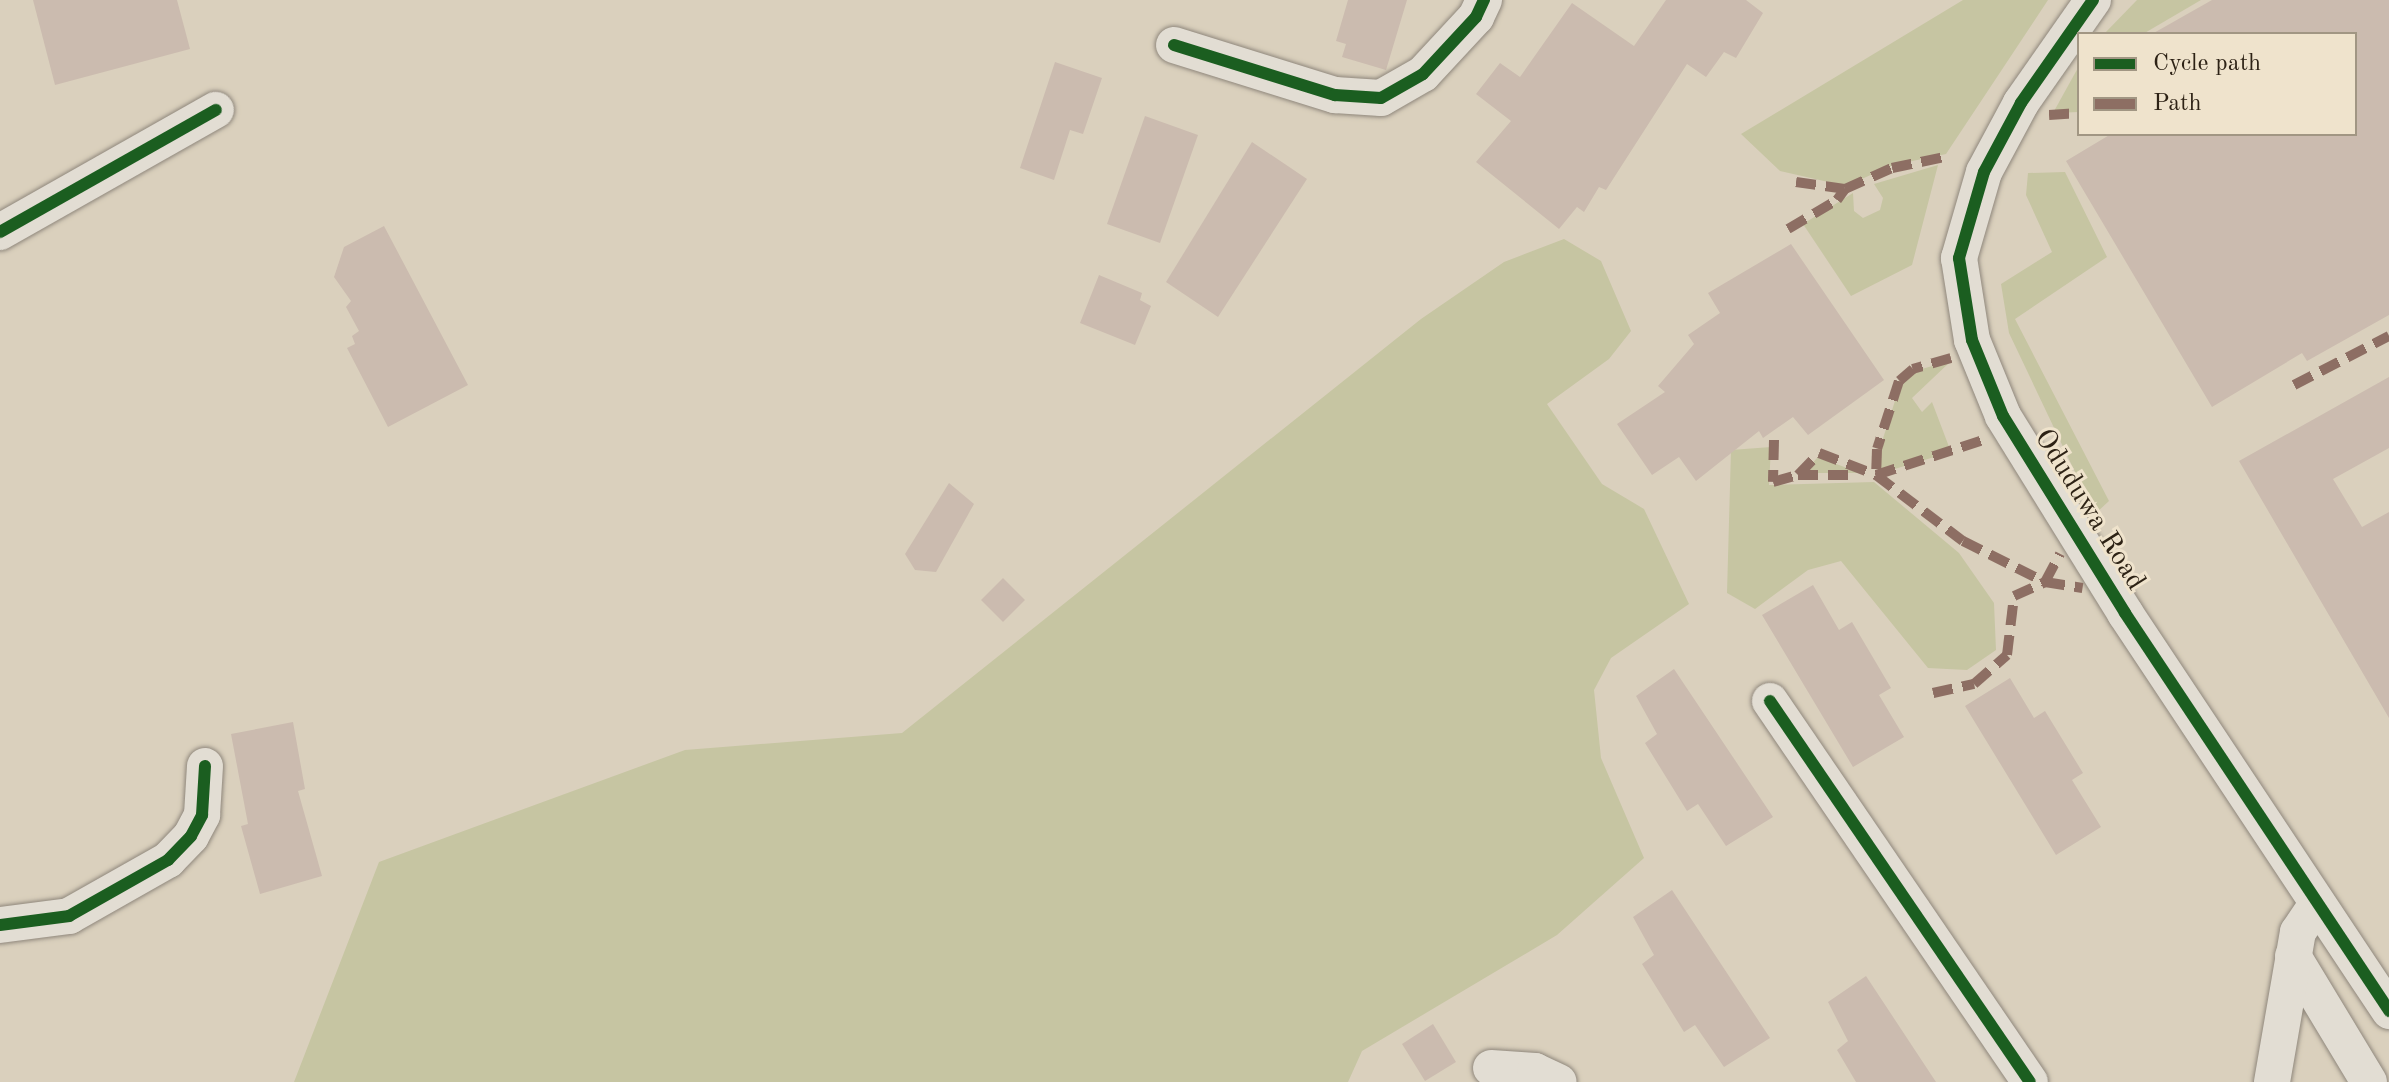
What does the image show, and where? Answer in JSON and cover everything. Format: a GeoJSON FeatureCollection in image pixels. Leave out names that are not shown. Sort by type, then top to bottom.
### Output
{"type":"FeatureCollection","features":[{"type":"Feature","properties":{"kind":"street"},"geometry":{"type":"LineString","coordinates":[[1174,45],[1335,95],[1381,98],[1423,74],[1476,17],[1484,0]]}},
{"type":"Feature","properties":{"kind":"street","name":"Oduduwa Road"},"geometry":{"type":"LineString","coordinates":[[2093,0],[2021,103],[1984,172],[1959,258],[1972,340],[2003,416],[2316,905],[2389,1011]]}},
{"type":"Feature","properties":{"kind":"street"},"geometry":{"type":"LineString","coordinates":[[0,232],[216,110]]}},
{"type":"Feature","properties":{"kind":"street"},"geometry":{"type":"LineString","coordinates":[[1770,701],[2030,1082]]}},
{"type":"Feature","properties":{"kind":"street"},"geometry":{"type":"LineString","coordinates":[[0,925],[69,916],[168,860],[191,836],[202,815],[205,766]]}},
{"type":"Feature","properties":{"kind":"street"},"geometry":{"type":"LineString","coordinates":[[2272,1082],[2298,932],[2316,905]]}},
{"type":"Feature","properties":{"kind":"street"},"geometry":{"type":"LineString","coordinates":[[2293,956],[2369,1082]]}},
{"type":"Feature","properties":{"kind":"street"},"geometry":{"type":"LineString","coordinates":[[1491,1068],[1535,1071],[1559,1082]]}},
{"type":"Feature","properties":{"kind":"green space"},"geometry":{"type":"Polygon","coordinates":[[[1963,0],[2048,0],[1946,154],[1893,165],[1846,186],[1780,171],[1741,134],[1963,0]]]}},
{"type":"Feature","properties":{"kind":"green space"},"geometry":{"type":"Polygon","coordinates":[[[2137,0],[2201,0],[2146,32],[2106,32],[2137,0]]]}},
{"type":"Feature","properties":{"kind":"green space"},"geometry":{"type":"Polygon","coordinates":[[[2077,70],[2077,112],[2053,113],[2077,70]]]}},
{"type":"Feature","properties":{"kind":"green space"},"geometry":{"type":"Polygon","coordinates":[[[1938,165],[1912,265],[1851,296],[1803,224],[1853,193],[1854,211],[1863,218],[1880,210],[1883,198],[1874,184],[1938,165]]]}},
{"type":"Feature","properties":{"kind":"green space"},"geometry":{"type":"Polygon","coordinates":[[[2065,172],[2107,257],[2015,319],[2109,501],[2095,514],[2009,333],[2001,284],[2052,252],[2026,195],[2028,173],[2065,172]]]}},
{"type":"Feature","properties":{"kind":"green space"},"geometry":{"type":"Polygon","coordinates":[[[1564,239],[1601,261],[1631,331],[1609,359],[1547,404],[1602,484],[1644,509],[1689,604],[1611,658],[1594,690],[1601,758],[1644,858],[1557,935],[1362,1051],[1348,1082],[294,1082],[379,862],[685,750],[902,733],[1421,319],[1504,262],[1564,239]]]}},
{"type":"Feature","properties":{"kind":"green space"},"geometry":{"type":"Polygon","coordinates":[[[1951,361],[1912,398],[1922,412],[1932,402],[1951,452],[1878,474],[1879,451],[1901,382],[1914,371],[1951,361]]]}},
{"type":"Feature","properties":{"kind":"green space"},"geometry":{"type":"Polygon","coordinates":[[[1771,447],[1769,485],[1874,482],[1959,553],[1994,603],[1996,650],[1967,670],[1928,668],[1841,561],[1808,570],[1755,609],[1727,593],[1731,450],[1771,447]]]}},
{"type":"Feature","properties":{"kind":"green space"},"geometry":{"type":"Polygon","coordinates":[[[1818,457],[1860,473],[1803,473],[1818,457]]]}},
{"type":"Feature","properties":{"kind":"building"},"geometry":{"type":"Polygon","coordinates":[[[33,0],[177,0],[190,49],[55,85],[33,0]]]}},
{"type":"Feature","properties":{"kind":"building"},"geometry":{"type":"Polygon","coordinates":[[[1348,0],[1407,0],[1386,70],[1342,57],[1346,44],[1336,41],[1348,0]]]}},
{"type":"Feature","properties":{"kind":"building"},"geometry":{"type":"Polygon","coordinates":[[[1666,0],[1746,0],[1763,13],[1736,58],[1724,52],[1706,77],[1687,64],[1606,190],[1599,187],[1584,212],[1577,207],[1559,229],[1476,162],[1511,121],[1476,94],[1500,63],[1520,77],[1572,3],[1634,46],[1666,0]]]}},
{"type":"Feature","properties":{"kind":"building"},"geometry":{"type":"Polygon","coordinates":[[[2212,0],[2389,0],[2389,315],[2307,361],[2302,353],[2212,407],[2066,161],[2108,136],[2357,136],[2357,32],[2156,32],[2212,0]]]}},
{"type":"Feature","properties":{"kind":"building"},"geometry":{"type":"Polygon","coordinates":[[[1055,62],[1102,78],[1083,134],[1070,130],[1054,180],[1020,168],[1055,62]]]}},
{"type":"Feature","properties":{"kind":"building"},"geometry":{"type":"Polygon","coordinates":[[[1145,116],[1198,135],[1160,243],[1107,224],[1145,116]]]}},
{"type":"Feature","properties":{"kind":"building"},"geometry":{"type":"Polygon","coordinates":[[[1252,142],[1307,179],[1218,317],[1166,282],[1252,142]]]}},
{"type":"Feature","properties":{"kind":"building"},"geometry":{"type":"Polygon","coordinates":[[[384,226],[468,385],[388,427],[347,348],[355,344],[352,336],[359,331],[346,307],[351,301],[334,277],[344,247],[384,226]]]}},
{"type":"Feature","properties":{"kind":"building"},"geometry":{"type":"Polygon","coordinates":[[[1791,244],[1884,380],[1808,435],[1793,417],[1763,438],[1759,431],[1696,481],[1679,457],[1652,475],[1617,424],[1665,392],[1658,386],[1694,344],[1688,335],[1720,313],[1708,293],[1791,244]]]}},
{"type":"Feature","properties":{"kind":"building"},"geometry":{"type":"Polygon","coordinates":[[[1099,275],[1142,293],[1140,300],[1151,306],[1135,345],[1080,323],[1099,275]]]}},
{"type":"Feature","properties":{"kind":"building"},"geometry":{"type":"Polygon","coordinates":[[[2389,377],[2389,448],[2333,479],[2362,527],[2389,512],[2389,718],[2239,461],[2389,377]]]}},
{"type":"Feature","properties":{"kind":"building"},"geometry":{"type":"Polygon","coordinates":[[[949,483],[974,504],[936,572],[915,570],[905,554],[949,483]]]}},
{"type":"Feature","properties":{"kind":"building"},"geometry":{"type":"Polygon","coordinates":[[[1003,578],[1025,600],[1003,622],[981,600],[1003,578]]]}},
{"type":"Feature","properties":{"kind":"building"},"geometry":{"type":"Polygon","coordinates":[[[1813,585],[1839,630],[1852,622],[1891,688],[1879,695],[1904,737],[1853,767],[1762,615],[1813,585]]]}},
{"type":"Feature","properties":{"kind":"building"},"geometry":{"type":"Polygon","coordinates":[[[1674,669],[1773,817],[1726,846],[1698,804],[1687,811],[1645,743],[1657,734],[1636,696],[1674,669]]]}},
{"type":"Feature","properties":{"kind":"building"},"geometry":{"type":"Polygon","coordinates":[[[2010,678],[2034,718],[2045,711],[2083,773],[2072,780],[2101,827],[2056,855],[1965,706],[2010,678]]]}},
{"type":"Feature","properties":{"kind":"building"},"geometry":{"type":"Polygon","coordinates":[[[293,722],[305,789],[298,791],[322,876],[260,894],[241,826],[248,824],[231,734],[293,722]]]}},
{"type":"Feature","properties":{"kind":"building"},"geometry":{"type":"Polygon","coordinates":[[[1672,890],[1770,1038],[1724,1067],[1695,1025],[1684,1032],[1642,964],[1654,955],[1633,917],[1672,890]]]}},
{"type":"Feature","properties":{"kind":"building"},"geometry":{"type":"Polygon","coordinates":[[[1866,976],[1936,1082],[1856,1082],[1837,1050],[1848,1041],[1828,1002],[1866,976]]]}},
{"type":"Feature","properties":{"kind":"building"},"geometry":{"type":"Polygon","coordinates":[[[1433,1024],[1456,1062],[1425,1081],[1402,1044],[1433,1024]]]}},
{"type":"Feature","properties":{"kind":"marked path"},"geometry":{"type":"LineString","coordinates":[[2049,115],[2077,113]]}},
{"type":"Feature","properties":{"kind":"marked path"},"geometry":{"type":"LineString","coordinates":[[1788,229],[1837,200],[1845,189],[1892,168],[1949,156]]}},
{"type":"Feature","properties":{"kind":"marked path"},"geometry":{"type":"LineString","coordinates":[[1796,182],[1845,189]]}},
{"type":"Feature","properties":{"kind":"marked path"},"geometry":{"type":"LineString","coordinates":[[2294,385],[2389,336]]}},
{"type":"Feature","properties":{"kind":"marked path"},"geometry":{"type":"LineString","coordinates":[[1951,358],[1913,369],[1899,381],[1877,449],[1876,475],[1963,541],[2045,582],[2060,554]]}},
{"type":"Feature","properties":{"kind":"marked path"},"geometry":{"type":"LineString","coordinates":[[1774,440],[1773,482],[1798,475],[1819,453],[1876,475],[1986,439]]}},
{"type":"Feature","properties":{"kind":"marked path"},"geometry":{"type":"LineString","coordinates":[[1798,475],[1856,475]]}},
{"type":"Feature","properties":{"kind":"marked path"},"geometry":{"type":"LineString","coordinates":[[1933,693],[1974,684],[2007,655],[2014,596],[2045,582],[2083,588]]}},
{"type":"Feature","properties":{"kind":"cycle path"},"geometry":{"type":"LineString","coordinates":[[1174,45],[1335,95],[1381,98],[1423,74],[1476,17],[1484,0]]}},
{"type":"Feature","properties":{"kind":"cycle path"},"geometry":{"type":"LineString","coordinates":[[2093,0],[2021,103],[1984,172],[1959,258],[1972,340],[2003,416],[2125,613],[2389,1011]]}},
{"type":"Feature","properties":{"kind":"cycle path"},"geometry":{"type":"LineString","coordinates":[[0,232],[216,110]]}},
{"type":"Feature","properties":{"kind":"cycle path"},"geometry":{"type":"LineString","coordinates":[[1770,701],[2030,1082]]}},
{"type":"Feature","properties":{"kind":"cycle path"},"geometry":{"type":"LineString","coordinates":[[0,925],[69,916],[168,860],[191,836],[202,815],[205,766]]}}]}
